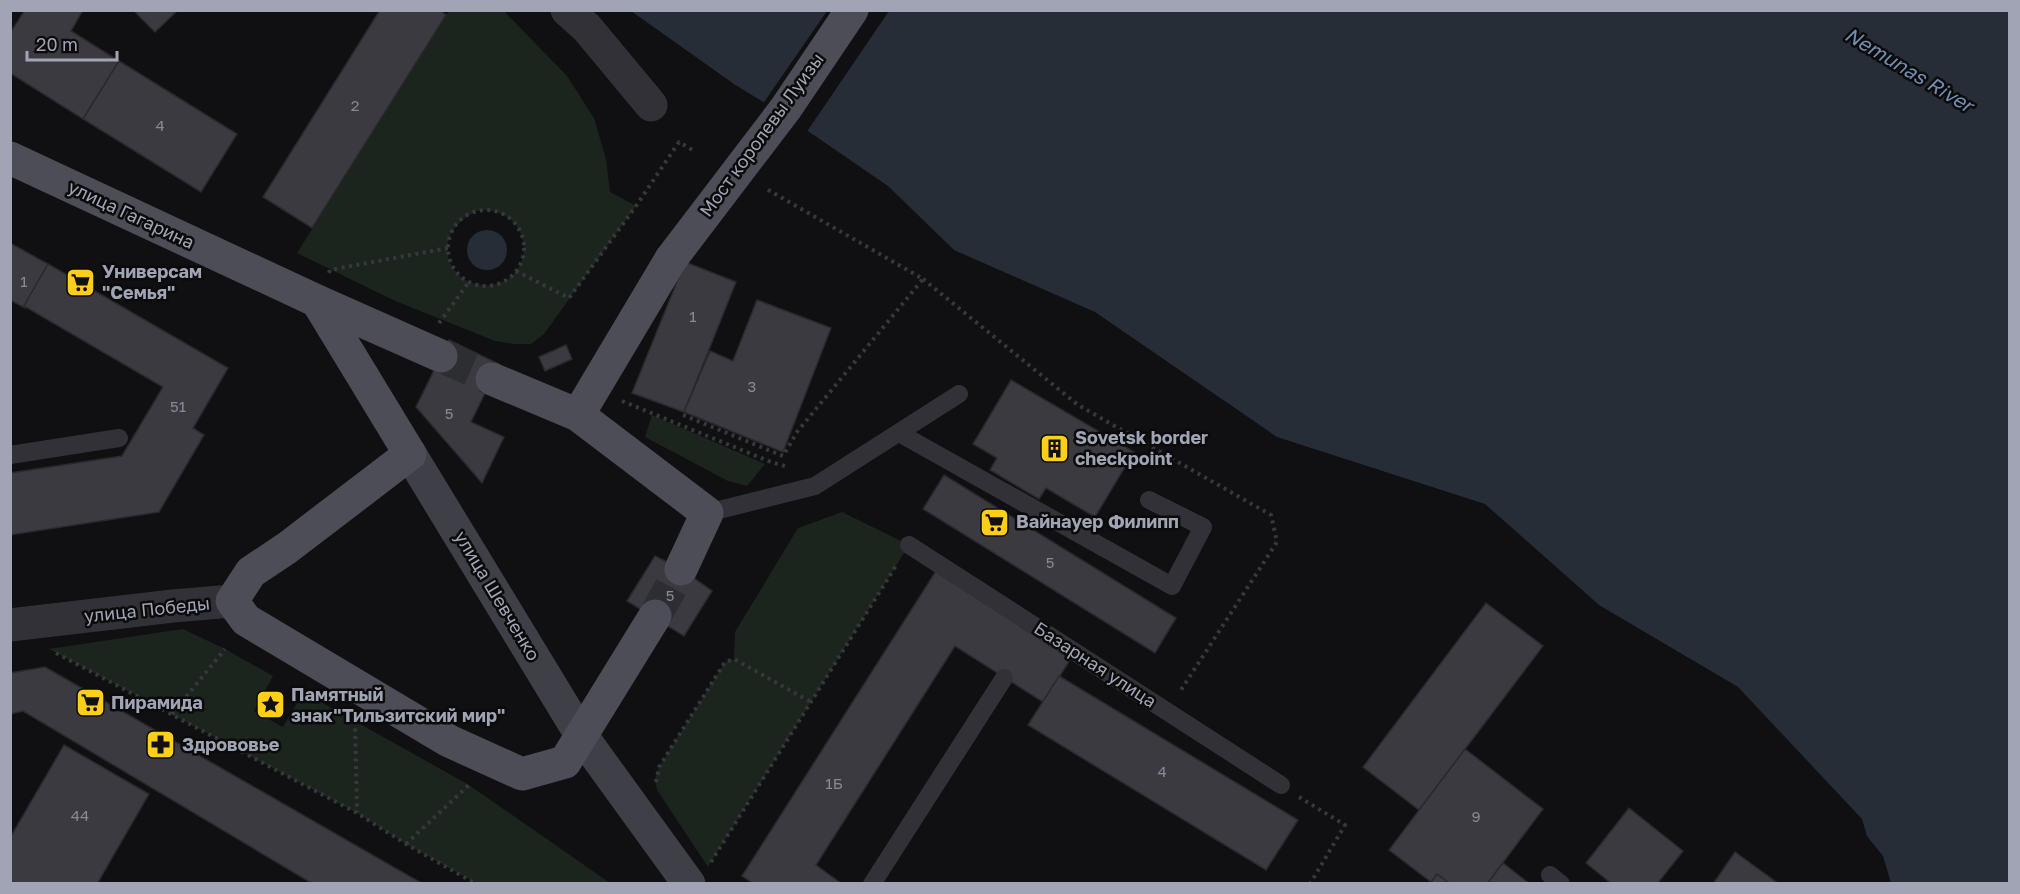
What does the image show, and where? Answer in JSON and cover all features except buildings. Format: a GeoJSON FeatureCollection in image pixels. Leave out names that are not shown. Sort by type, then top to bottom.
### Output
{"type":"FeatureCollection","features":[{"type":"Feature","properties":{"kind":"main road","name":"Мост королевы Луизы"},"geometry":{"type":"LineString","coordinates":[[586,402],[670,259],[786,108],[852,10]]}},
{"type":"Feature","properties":{"kind":"main road","name":"улица Гагарина"},"geometry":{"type":"LineString","coordinates":[[10,158],[441,356]]}},
{"type":"Feature","properties":{"kind":"main road","name":"улица Шевченко"},"geometry":{"type":"LineString","coordinates":[[317,301],[581,735],[698,875]]}},
{"type":"Feature","properties":{"kind":"main road"},"geometry":{"type":"LineString","coordinates":[[492,379],[586,402],[707,513],[681,569]]}},
{"type":"Feature","properties":{"kind":"main road","name":"улица Победы"},"geometry":{"type":"LineString","coordinates":[[232,601],[251,572],[287,548],[410,454]]}},
{"type":"Feature","properties":{"kind":"main road"},"geometry":{"type":"LineString","coordinates":[[232,601],[246,620],[449,741],[522,774],[566,762],[655,616]]}},
{"type":"Feature","properties":{"kind":"street"},"geometry":{"type":"LineString","coordinates":[[567,10],[587,28],[651,105]]}},
{"type":"Feature","properties":{"kind":"street","name":"улица Победы"},"geometry":{"type":"LineString","coordinates":[[10,625],[232,601]]}},
{"type":"Feature","properties":{"kind":"lane"},"geometry":{"type":"LineString","coordinates":[[707,513],[815,486],[959,394]]}},
{"type":"Feature","properties":{"kind":"lane"},"geometry":{"type":"LineString","coordinates":[[899,433],[1172,586],[1203,527],[1149,500]]}},
{"type":"Feature","properties":{"kind":"lane"},"geometry":{"type":"LineString","coordinates":[[10,455],[119,438]]}},
{"type":"Feature","properties":{"kind":"lane","name":"Базарная улица"},"geometry":{"type":"LineString","coordinates":[[909,545],[1034,629],[1281,786]]}},
{"type":"Feature","properties":{"kind":"lane"},"geometry":{"type":"LineString","coordinates":[[872,884],[1004,678]]}},
{"type":"Feature","properties":{"kind":"path"},"geometry":{"type":"LineString","coordinates":[[516,271],[569,298],[679,142],[696,152]]}},
{"type":"Feature","properties":{"kind":"path"},"geometry":{"type":"LineString","coordinates":[[683,415],[783,456],[798,432],[923,279],[759,184]]}},
{"type":"Feature","properties":{"kind":"path"},"geometry":{"type":"LineString","coordinates":[[480,210],[493,210],[505,215],[515,223],[524,246],[522,260],[516,271],[507,280],[495,285],[482,286],[459,276],[452,266],[448,248],[451,231],[467,214],[480,210]]}},
{"type":"Feature","properties":{"kind":"path"},"geometry":{"type":"LineString","coordinates":[[317,301],[330,270],[448,248]]}},
{"type":"Feature","properties":{"kind":"path"},"geometry":{"type":"LineString","coordinates":[[394,335],[407,318],[438,324],[469,282]]}},
{"type":"Feature","properties":{"kind":"path"},"geometry":{"type":"LineString","coordinates":[[586,402],[787,467],[797,467]]}},
{"type":"Feature","properties":{"kind":"path"},"geometry":{"type":"LineString","coordinates":[[698,875],[811,702],[909,545]]}},
{"type":"Feature","properties":{"kind":"path"},"geometry":{"type":"LineString","coordinates":[[49,649],[357,813],[476,884]]}},
{"type":"Feature","properties":{"kind":"path"},"geometry":{"type":"LineString","coordinates":[[172,714],[225,649]]}},
{"type":"Feature","properties":{"kind":"path"},"geometry":{"type":"LineString","coordinates":[[657,790],[655,779],[659,767],[725,662],[734,659],[811,702]]}},
{"type":"Feature","properties":{"kind":"path"},"geometry":{"type":"LineString","coordinates":[[355,720],[357,813]]}},
{"type":"Feature","properties":{"kind":"path"},"geometry":{"type":"LineString","coordinates":[[406,844],[469,786]]}},
{"type":"Feature","properties":{"kind":"path"},"geometry":{"type":"LineString","coordinates":[[1281,786],[1345,825],[1310,884]]}},
{"type":"Feature","properties":{"kind":"shaded area"},"geometry":{"type":"Polygon","coordinates":[[[449,11],[504,11],[567,76],[594,118],[606,159],[610,192],[636,206],[544,334],[531,344],[495,341],[393,300],[297,253],[449,11]],[[480,210],[470,215],[454,229],[450,238],[447,247],[448,257],[459,275],[469,282],[490,285],[505,281],[516,272],[522,260],[524,246],[520,233],[512,221],[499,213],[480,210]]]}},
{"type":"Feature","properties":{"kind":"shaded area"},"geometry":{"type":"Polygon","coordinates":[[[652,415],[765,464],[747,486],[728,481],[645,437],[652,415]]]}},
{"type":"Feature","properties":{"kind":"shaded area"},"geometry":{"type":"Polygon","coordinates":[[[842,512],[909,545],[708,867],[657,790],[655,779],[659,767],[725,662],[734,659],[735,632],[798,528],[842,512]]]}},
{"type":"Feature","properties":{"kind":"shaded area"},"geometry":{"type":"Polygon","coordinates":[[[183,629],[273,676],[254,711],[283,727],[303,692],[469,785],[610,883],[476,883],[406,844],[357,813],[49,649],[183,629]]]}},
{"type":"Feature","properties":{"kind":"water","name":"Nemunas River"},"geometry":{"type":"Polygon","coordinates":[[[631,11],[2009,11],[2009,883],[1891,883],[1883,856],[1867,836],[1862,819],[1738,687],[1599,605],[1485,504],[1277,437],[1095,312],[954,250],[888,186],[786,116],[734,84],[631,11]]]}},
{"type":"Feature","properties":{"kind":"water"},"geometry":{"type":"Polygon","coordinates":[[[487,230],[495,231],[501,236],[506,242],[506,258],[501,264],[495,269],[487,270],[479,269],[473,264],[468,258],[467,250],[468,242],[473,236],[479,231],[487,230]]]}},
{"type":"Feature","properties":{"kind":"pier"},"geometry":{"type":"Polygon","coordinates":[[[827,11],[889,11],[806,133],[762,105],[827,11]]]}},
{"type":"Feature","properties":{"kind":"tunnel"},"geometry":{"type":"LineString","coordinates":[[441,356],[492,379]]}},
{"type":"Feature","properties":{"kind":"tunnel"},"geometry":{"type":"LineString","coordinates":[[655,616],[681,569]]}},
{"type":"Feature","properties":{"kind":"place","name":"Универсам \"Семья\""},"geometry":{"type":"Point","coordinates":[81,282]}},
{"type":"Feature","properties":{"kind":"place","name":"Sovetsk border checkpoint"},"geometry":{"type":"Point","coordinates":[1054,448]}},
{"type":"Feature","properties":{"kind":"place","name":"Вайнауер Филипп"},"geometry":{"type":"Point","coordinates":[995,522]}},
{"type":"Feature","properties":{"kind":"place","name":"Пирамида"},"geometry":{"type":"Point","coordinates":[90,703]}},
{"type":"Feature","properties":{"kind":"place","name":"Памятный знак\"Тильзитский мир\""},"geometry":{"type":"Point","coordinates":[270,705]}},
{"type":"Feature","properties":{"kind":"place","name":"Здрововье"},"geometry":{"type":"Point","coordinates":[161,745]}}]}
